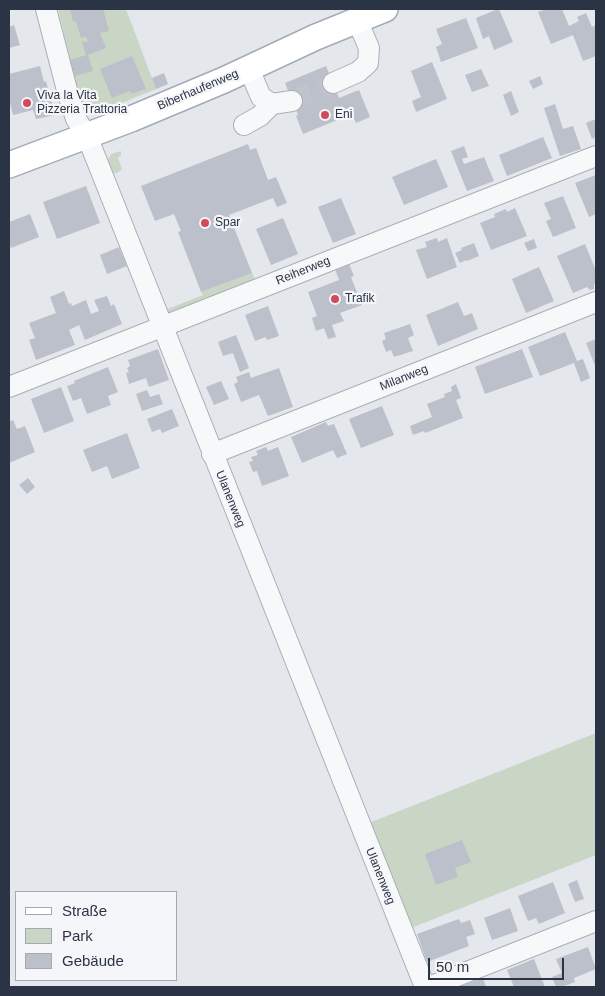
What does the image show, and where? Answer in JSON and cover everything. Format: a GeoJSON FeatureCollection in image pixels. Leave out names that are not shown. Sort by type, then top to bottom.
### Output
{"type":"FeatureCollection","features":[{"type":"Feature","properties":{"kind":"main road","name":"Biberhaufenweg"},"geometry":{"type":"LineString","coordinates":[[9,165],[131,119],[249,69],[316,37],[385,9]]}},
{"type":"Feature","properties":{"kind":"street","name":"Ulanenweg"},"geometry":{"type":"LineString","coordinates":[[46,9],[76,119],[86,136],[425,987]]}},
{"type":"Feature","properties":{"kind":"street"},"geometry":{"type":"LineString","coordinates":[[333,83],[358,72],[368,63],[369,48],[357,20]]}},
{"type":"Feature","properties":{"kind":"street"},"geometry":{"type":"LineString","coordinates":[[249,69],[262,97],[272,104]]}},
{"type":"Feature","properties":{"kind":"street"},"geometry":{"type":"LineString","coordinates":[[244,125],[260,116],[272,104],[292,101]]}},
{"type":"Feature","properties":{"kind":"street","name":"Reiherweg"},"geometry":{"type":"LineString","coordinates":[[9,387],[596,156]]}},
{"type":"Feature","properties":{"kind":"street","name":"Milanweg"},"geometry":{"type":"LineString","coordinates":[[212,454],[596,302]]}},
{"type":"Feature","properties":{"kind":"street"},"geometry":{"type":"LineString","coordinates":[[429,987],[596,921]]}},
{"type":"Feature","properties":{"kind":"green space"},"geometry":{"type":"Polygon","coordinates":[[[58,9],[126,9],[156,89],[95,114],[82,108],[58,9]]]}},
{"type":"Feature","properties":{"kind":"green space"},"geometry":{"type":"Polygon","coordinates":[[[121,151],[121,155],[118,158],[122,169],[117,173],[111,174],[106,164],[111,154],[121,151]]]}},
{"type":"Feature","properties":{"kind":"green space"},"geometry":{"type":"Polygon","coordinates":[[[252,273],[257,283],[172,315],[165,310],[203,295],[201,292],[252,273]]]}},
{"type":"Feature","properties":{"kind":"green space"},"geometry":{"type":"Polygon","coordinates":[[[596,733],[596,855],[411,928],[369,823],[596,733]]]}},
{"type":"Feature","properties":{"kind":"building"},"geometry":{"type":"Polygon","coordinates":[[[70,9],[103,9],[109,31],[100,33],[106,48],[88,55],[93,71],[75,76],[70,60],[86,55],[82,42],[88,42],[86,36],[81,38],[76,21],[73,22],[70,9]]]}},
{"type":"Feature","properties":{"kind":"building"},"geometry":{"type":"Polygon","coordinates":[[[499,9],[513,42],[494,50],[489,36],[483,39],[476,18],[499,9]]]}},
{"type":"Feature","properties":{"kind":"building"},"geometry":{"type":"Polygon","coordinates":[[[547,9],[562,9],[569,26],[579,21],[577,17],[586,13],[592,27],[596,25],[596,56],[583,61],[573,35],[551,44],[538,12],[547,9]]]}},
{"type":"Feature","properties":{"kind":"building"},"geometry":{"type":"Polygon","coordinates":[[[466,18],[478,48],[441,62],[436,47],[442,44],[436,29],[466,18]]]}},
{"type":"Feature","properties":{"kind":"building"},"geometry":{"type":"Polygon","coordinates":[[[14,25],[20,45],[9,48],[9,27],[14,25]]]}},
{"type":"Feature","properties":{"kind":"building"},"geometry":{"type":"Polygon","coordinates":[[[132,56],[146,89],[132,94],[130,91],[112,98],[100,69],[132,56]]]}},
{"type":"Feature","properties":{"kind":"building"},"geometry":{"type":"Polygon","coordinates":[[[432,62],[447,99],[416,112],[412,101],[421,97],[411,71],[432,62]]]}},
{"type":"Feature","properties":{"kind":"building"},"geometry":{"type":"Polygon","coordinates":[[[40,66],[55,115],[36,119],[33,110],[13,115],[9,99],[9,74],[40,66]]]}},
{"type":"Feature","properties":{"kind":"building"},"geometry":{"type":"Polygon","coordinates":[[[326,66],[339,98],[359,90],[370,117],[356,123],[352,114],[303,134],[296,116],[298,115],[285,83],[326,66]]]}},
{"type":"Feature","properties":{"kind":"building"},"geometry":{"type":"Polygon","coordinates":[[[481,69],[489,86],[472,92],[465,75],[481,69]]]}},
{"type":"Feature","properties":{"kind":"building"},"geometry":{"type":"Polygon","coordinates":[[[164,73],[168,84],[156,89],[152,78],[164,73]]]}},
{"type":"Feature","properties":{"kind":"building"},"geometry":{"type":"Polygon","coordinates":[[[540,76],[543,84],[533,89],[529,81],[540,76]]]}},
{"type":"Feature","properties":{"kind":"building"},"geometry":{"type":"Polygon","coordinates":[[[511,91],[519,112],[511,116],[503,95],[511,91]]]}},
{"type":"Feature","properties":{"kind":"building"},"geometry":{"type":"Polygon","coordinates":[[[555,104],[563,129],[573,126],[581,149],[560,156],[544,108],[555,104]]]}},
{"type":"Feature","properties":{"kind":"building"},"geometry":{"type":"Polygon","coordinates":[[[596,119],[596,137],[592,139],[586,123],[596,119]]]}},
{"type":"Feature","properties":{"kind":"building"},"geometry":{"type":"Polygon","coordinates":[[[543,137],[552,158],[507,176],[499,155],[543,137]]]}},
{"type":"Feature","properties":{"kind":"building","name":"Spar"},"geometry":{"type":"Polygon","coordinates":[[[248,144],[250,150],[256,148],[268,180],[276,177],[287,203],[277,207],[273,198],[229,215],[252,273],[201,292],[178,232],[181,231],[174,214],[155,221],[141,186],[248,144]]]}},
{"type":"Feature","properties":{"kind":"building"},"geometry":{"type":"Polygon","coordinates":[[[464,146],[468,157],[462,159],[464,164],[484,157],[494,181],[467,191],[451,151],[464,146]]]}},
{"type":"Feature","properties":{"kind":"building"},"geometry":{"type":"Polygon","coordinates":[[[436,159],[448,187],[404,205],[392,177],[436,159]]]}},
{"type":"Feature","properties":{"kind":"building"},"geometry":{"type":"Polygon","coordinates":[[[596,175],[596,214],[589,217],[575,183],[596,175]]]}},
{"type":"Feature","properties":{"kind":"building"},"geometry":{"type":"Polygon","coordinates":[[[86,186],[100,223],[57,239],[43,202],[86,186]]]}},
{"type":"Feature","properties":{"kind":"building"},"geometry":{"type":"Polygon","coordinates":[[[563,196],[576,228],[553,237],[546,221],[551,219],[544,203],[563,196]]]}},
{"type":"Feature","properties":{"kind":"building"},"geometry":{"type":"Polygon","coordinates":[[[341,198],[356,234],[333,243],[318,207],[341,198]]]}},
{"type":"Feature","properties":{"kind":"building"},"geometry":{"type":"Polygon","coordinates":[[[515,208],[527,236],[491,250],[480,223],[495,217],[494,214],[506,209],[507,212],[515,208]]]}},
{"type":"Feature","properties":{"kind":"building"},"geometry":{"type":"Polygon","coordinates":[[[30,214],[39,237],[11,248],[9,242],[9,222],[30,214]]]}},
{"type":"Feature","properties":{"kind":"building"},"geometry":{"type":"Polygon","coordinates":[[[283,218],[298,254],[271,265],[256,229],[283,218]]]}},
{"type":"Feature","properties":{"kind":"building"},"geometry":{"type":"Polygon","coordinates":[[[437,238],[438,242],[447,238],[457,267],[427,279],[416,250],[427,247],[425,242],[437,238]]]}},
{"type":"Feature","properties":{"kind":"building"},"geometry":{"type":"Polygon","coordinates":[[[534,239],[537,248],[528,251],[524,243],[534,239]]]}},
{"type":"Feature","properties":{"kind":"building"},"geometry":{"type":"Polygon","coordinates":[[[474,243],[479,256],[460,263],[455,253],[462,250],[461,248],[474,243]]]}},
{"type":"Feature","properties":{"kind":"building"},"geometry":{"type":"Polygon","coordinates":[[[585,244],[596,271],[596,283],[594,284],[594,289],[590,290],[587,287],[573,293],[557,256],[585,244]]]}},
{"type":"Feature","properties":{"kind":"building"},"geometry":{"type":"Polygon","coordinates":[[[119,247],[127,266],[107,274],[100,255],[119,247]]]}},
{"type":"Feature","properties":{"kind":"building","name":"Trafik"},"geometry":{"type":"Polygon","coordinates":[[[349,264],[354,276],[351,277],[362,305],[340,313],[344,321],[332,325],[336,337],[328,339],[324,328],[316,331],[312,318],[317,316],[308,292],[339,280],[335,269],[349,264]]]}},
{"type":"Feature","properties":{"kind":"building"},"geometry":{"type":"Polygon","coordinates":[[[539,267],[554,301],[526,313],[512,279],[539,267]]]}},
{"type":"Feature","properties":{"kind":"building"},"geometry":{"type":"Polygon","coordinates":[[[64,291],[69,304],[71,303],[72,306],[86,300],[91,314],[99,311],[94,300],[107,296],[111,306],[114,304],[122,324],[85,340],[79,325],[69,330],[75,345],[36,360],[29,340],[35,338],[29,323],[56,313],[50,297],[64,291]]]}},
{"type":"Feature","properties":{"kind":"building"},"geometry":{"type":"Polygon","coordinates":[[[458,302],[464,316],[472,313],[478,329],[438,346],[426,315],[458,302]]]}},
{"type":"Feature","properties":{"kind":"building"},"geometry":{"type":"Polygon","coordinates":[[[268,306],[279,336],[267,340],[266,337],[255,341],[245,315],[268,306]]]}},
{"type":"Feature","properties":{"kind":"building"},"geometry":{"type":"Polygon","coordinates":[[[410,324],[414,335],[408,338],[413,351],[394,357],[391,350],[386,352],[382,341],[386,339],[384,333],[410,324]]]}},
{"type":"Feature","properties":{"kind":"building"},"geometry":{"type":"Polygon","coordinates":[[[565,332],[577,361],[583,359],[590,378],[581,382],[574,363],[540,376],[528,347],[565,332]]]}},
{"type":"Feature","properties":{"kind":"building"},"geometry":{"type":"Polygon","coordinates":[[[236,335],[249,368],[240,372],[233,353],[223,356],[218,342],[236,335]]]}},
{"type":"Feature","properties":{"kind":"building"},"geometry":{"type":"Polygon","coordinates":[[[596,339],[596,368],[586,343],[596,339]]]}},
{"type":"Feature","properties":{"kind":"building"},"geometry":{"type":"Polygon","coordinates":[[[158,349],[169,380],[149,387],[146,378],[129,384],[126,373],[129,372],[127,368],[130,366],[128,360],[158,349]]]}},
{"type":"Feature","properties":{"kind":"building"},"geometry":{"type":"Polygon","coordinates":[[[522,349],[533,377],[485,394],[475,367],[522,349]]]}},
{"type":"Feature","properties":{"kind":"building"},"geometry":{"type":"Polygon","coordinates":[[[108,367],[118,392],[108,396],[111,405],[87,414],[81,398],[73,401],[67,386],[75,383],[74,381],[108,367]]]}},
{"type":"Feature","properties":{"kind":"building"},"geometry":{"type":"Polygon","coordinates":[[[279,368],[293,407],[268,416],[259,395],[241,402],[234,384],[238,382],[236,377],[249,372],[251,378],[279,368]]]}},
{"type":"Feature","properties":{"kind":"building"},"geometry":{"type":"Polygon","coordinates":[[[221,381],[229,399],[214,405],[206,387],[221,381]]]}},
{"type":"Feature","properties":{"kind":"building"},"geometry":{"type":"Polygon","coordinates":[[[456,384],[461,398],[456,400],[463,418],[425,433],[424,431],[413,435],[410,426],[432,417],[427,404],[445,397],[444,394],[452,391],[451,387],[456,384]]]}},
{"type":"Feature","properties":{"kind":"building"},"geometry":{"type":"Polygon","coordinates":[[[61,387],[74,421],[44,433],[31,399],[61,387]]]}},
{"type":"Feature","properties":{"kind":"building"},"geometry":{"type":"Polygon","coordinates":[[[147,390],[150,397],[159,394],[163,404],[142,411],[136,394],[147,390]]]}},
{"type":"Feature","properties":{"kind":"building"},"geometry":{"type":"Polygon","coordinates":[[[382,406],[394,435],[361,448],[349,419],[382,406]]]}},
{"type":"Feature","properties":{"kind":"building"},"geometry":{"type":"Polygon","coordinates":[[[172,409],[179,426],[162,433],[160,429],[152,432],[147,419],[172,409]]]}},
{"type":"Feature","properties":{"kind":"building"},"geometry":{"type":"Polygon","coordinates":[[[13,420],[17,429],[25,426],[35,452],[9,463],[9,422],[13,420]]]}},
{"type":"Feature","properties":{"kind":"building"},"geometry":{"type":"Polygon","coordinates":[[[326,422],[328,426],[334,424],[347,454],[337,458],[333,450],[302,463],[291,437],[326,422]]]}},
{"type":"Feature","properties":{"kind":"building"},"geometry":{"type":"Polygon","coordinates":[[[127,433],[140,468],[112,479],[107,466],[92,472],[83,450],[127,433]]]}},
{"type":"Feature","properties":{"kind":"building"},"geometry":{"type":"Polygon","coordinates":[[[266,447],[268,451],[278,447],[289,476],[262,486],[257,471],[253,472],[249,462],[253,461],[251,457],[258,455],[256,451],[266,447]]]}},
{"type":"Feature","properties":{"kind":"building"},"geometry":{"type":"Polygon","coordinates":[[[28,478],[35,487],[27,494],[19,485],[28,478]]]}},
{"type":"Feature","properties":{"kind":"building"},"geometry":{"type":"Polygon","coordinates":[[[462,840],[471,862],[455,868],[458,877],[436,885],[425,854],[462,840]]]}},
{"type":"Feature","properties":{"kind":"building"},"geometry":{"type":"Polygon","coordinates":[[[577,880],[584,899],[575,902],[568,884],[577,880]]]}},
{"type":"Feature","properties":{"kind":"building"},"geometry":{"type":"Polygon","coordinates":[[[553,882],[565,913],[539,924],[536,918],[528,921],[518,896],[553,882]]]}},
{"type":"Feature","properties":{"kind":"building"},"geometry":{"type":"Polygon","coordinates":[[[510,908],[518,931],[492,940],[484,918],[510,908]]]}},
{"type":"Feature","properties":{"kind":"building"},"geometry":{"type":"Polygon","coordinates":[[[459,919],[461,923],[470,920],[475,934],[466,937],[469,946],[427,962],[417,934],[459,919]]]}},
{"type":"Feature","properties":{"kind":"building"},"geometry":{"type":"Polygon","coordinates":[[[588,947],[596,969],[574,978],[575,982],[562,987],[556,987],[552,977],[562,973],[556,959],[588,947]]]}},
{"type":"Feature","properties":{"kind":"building"},"geometry":{"type":"Polygon","coordinates":[[[534,959],[545,987],[514,987],[507,970],[534,959]]]}},
{"type":"Feature","properties":{"kind":"building"},"geometry":{"type":"Polygon","coordinates":[[[483,978],[486,987],[458,987],[483,978]]]}},
{"type":"Feature","properties":{"kind":"tunnel"},"geometry":{"type":"LineString","coordinates":[[292,101],[333,83]]}},
{"type":"Feature","properties":{"kind":"place","name":"Viva la Vita Pizzeria Trattoria"},"geometry":{"type":"Point","coordinates":[27,103]}},
{"type":"Feature","properties":{"kind":"place","name":"Eni"},"geometry":{"type":"Point","coordinates":[325,115]}},
{"type":"Feature","properties":{"kind":"place","name":"Spar"},"geometry":{"type":"Point","coordinates":[205,223]}},
{"type":"Feature","properties":{"kind":"place","name":"Trafik"},"geometry":{"type":"Point","coordinates":[335,299]}}]}
